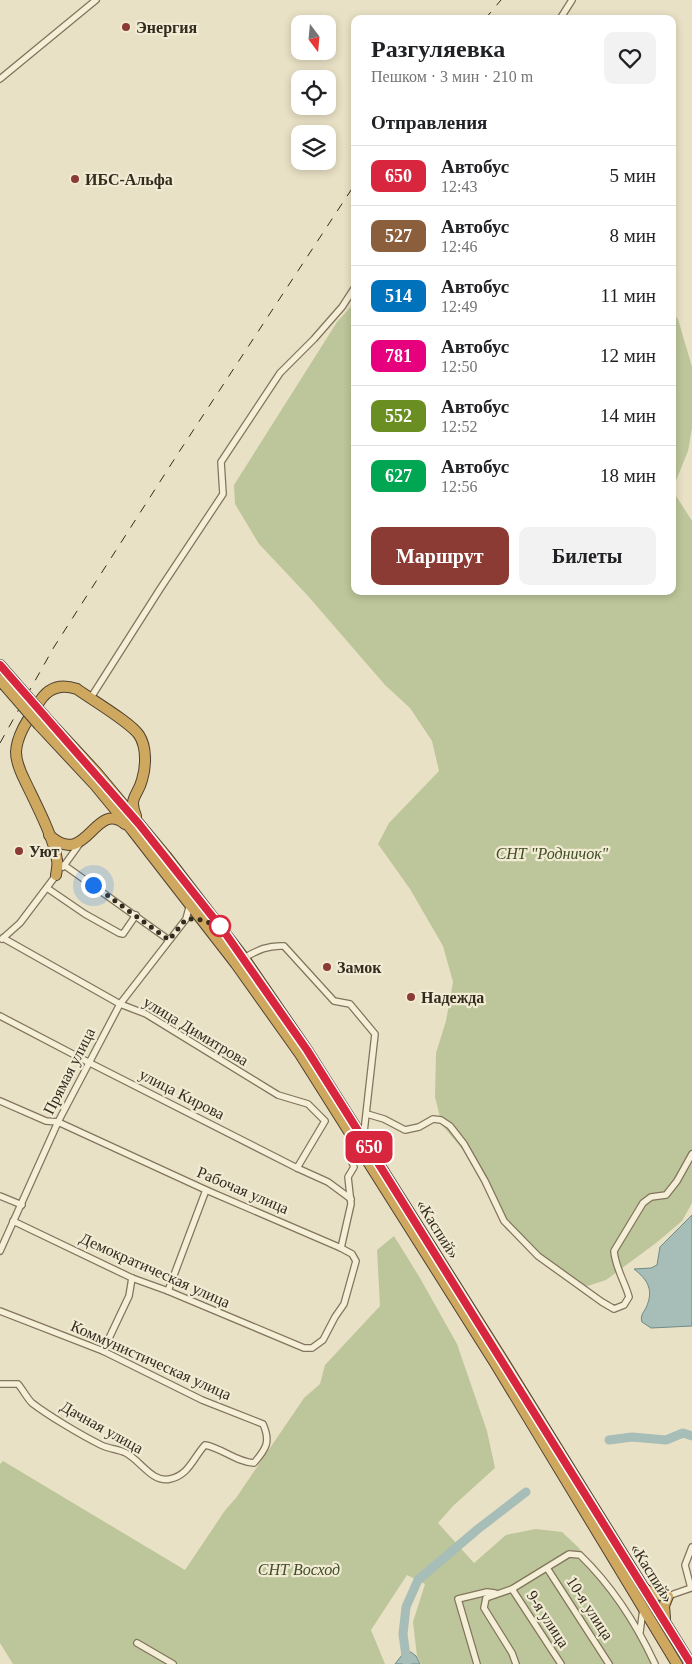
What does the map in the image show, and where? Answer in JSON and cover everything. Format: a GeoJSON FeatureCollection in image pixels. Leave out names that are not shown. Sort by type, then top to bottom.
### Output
{"type":"FeatureCollection","features":[{"type":"Feature","properties":{"kind":"highway"},"geometry":{"type":"LineString","coordinates":[[2,673],[95,785],[135,827]]}},
{"type":"Feature","properties":{"kind":"highway"},"geometry":{"type":"LineString","coordinates":[[56,875],[58,860],[49,834],[19,767],[16,753],[21,732],[42,696],[50,690],[58,686],[68,686],[77,689],[128,725],[138,735],[143,745],[145,761],[142,782],[132,806],[135,827]]}},
{"type":"Feature","properties":{"kind":"highway"},"geometry":{"type":"LineString","coordinates":[[43,722],[114,788],[128,793],[138,789]]}},
{"type":"Feature","properties":{"kind":"highway"},"geometry":{"type":"LineString","coordinates":[[97,773],[135,827]]}},
{"type":"Feature","properties":{"kind":"highway"},"geometry":{"type":"LineString","coordinates":[[94,829],[104,812],[102,801],[95,785]]}},
{"type":"Feature","properties":{"kind":"highway"},"geometry":{"type":"LineString","coordinates":[[49,834],[57,842],[70,845],[82,842],[107,819],[121,821],[135,827]]}},
{"type":"Feature","properties":{"kind":"highway","name":"«Каспий»"},"geometry":{"type":"LineString","coordinates":[[135,827],[362,1138],[677,1664]]}},
{"type":"Feature","properties":{"kind":"highway","name":"«Каспий»"},"geometry":{"type":"LineString","coordinates":[[135,827],[244,958],[307,1050],[691,1664]]}},
{"type":"Feature","properties":{"kind":"highway"},"geometry":{"type":"LineString","coordinates":[[645,1589],[654,1594],[668,1596],[664,1606],[665,1622]]}},
{"type":"Feature","properties":{"kind":"street"},"geometry":{"type":"LineString","coordinates":[[0,79],[96,0]]}},
{"type":"Feature","properties":{"kind":"street"},"geometry":{"type":"LineString","coordinates":[[563,15],[572,0]]}},
{"type":"Feature","properties":{"kind":"street"},"geometry":{"type":"LineString","coordinates":[[90,699],[223,494],[221,462],[280,373],[314,339],[342,307],[351,293]]}},
{"type":"Feature","properties":{"kind":"street"},"geometry":{"type":"LineString","coordinates":[[1,939],[20,923],[82,842]]}},
{"type":"Feature","properties":{"kind":"street"},"geometry":{"type":"LineString","coordinates":[[64,864],[169,940]]}},
{"type":"Feature","properties":{"kind":"street"},"geometry":{"type":"LineString","coordinates":[[47,888],[119,933],[123,934],[127,930],[136,915]]}},
{"type":"Feature","properties":{"kind":"street"},"geometry":{"type":"LineString","coordinates":[[190,903],[186,919],[202,921]]}},
{"type":"Feature","properties":{"kind":"street","name":"Прямая улица"},"geometry":{"type":"LineString","coordinates":[[0,1251],[58,1122],[120,1004],[186,919]]}},
{"type":"Feature","properties":{"kind":"street","name":"улица Димитрова"},"geometry":{"type":"LineString","coordinates":[[1,939],[120,1004],[146,1014],[278,1095],[308,1104],[325,1121],[297,1168]]}},
{"type":"Feature","properties":{"kind":"street"},"geometry":{"type":"LineString","coordinates":[[244,958],[262,948],[275,945],[284,946],[324,992],[334,1001],[350,1004],[375,1034],[367,1114],[362,1138],[350,1158],[354,1167],[348,1177],[351,1204],[341,1248]]}},
{"type":"Feature","properties":{"kind":"street","name":"улица Кирова"},"geometry":{"type":"LineString","coordinates":[[0,1016],[297,1168],[328,1182],[350,1199]]}},
{"type":"Feature","properties":{"kind":"street","name":"Рабочая улица"},"geometry":{"type":"LineString","coordinates":[[0,1101],[46,1122],[58,1122],[352,1254],[356,1261],[344,1304],[335,1316],[323,1340],[312,1348],[304,1348],[288,1343]]}},
{"type":"Feature","properties":{"kind":"street"},"geometry":{"type":"LineString","coordinates":[[367,1114],[384,1119],[405,1130],[419,1128],[433,1119],[441,1120],[450,1126],[464,1144],[477,1166],[504,1221],[538,1256],[614,1309],[624,1305],[629,1297],[614,1259],[614,1251],[643,1202],[651,1197],[666,1195],[692,1154]]}},
{"type":"Feature","properties":{"kind":"street"},"geometry":{"type":"LineString","coordinates":[[168,1292],[206,1190]]}},
{"type":"Feature","properties":{"kind":"street"},"geometry":{"type":"LineString","coordinates":[[0,1196],[22,1205]]}},
{"type":"Feature","properties":{"kind":"street","name":"Демократическая улица"},"geometry":{"type":"LineString","coordinates":[[13,1221],[132,1278],[288,1343]]}},
{"type":"Feature","properties":{"kind":"street"},"geometry":{"type":"LineString","coordinates":[[104,1351],[129,1296],[132,1278]]}},
{"type":"Feature","properties":{"kind":"street","name":"Коммунистическая улица"},"geometry":{"type":"LineString","coordinates":[[0,1311],[104,1351],[202,1400],[263,1424],[267,1432],[267,1441],[263,1452]]}},
{"type":"Feature","properties":{"kind":"street","name":"Дачная улица"},"geometry":{"type":"LineString","coordinates":[[0,1384],[18,1384],[31,1402],[102,1446],[125,1452],[137,1460],[149,1473],[159,1479],[169,1479],[182,1475],[191,1466],[205,1445],[213,1446],[245,1462],[254,1463],[263,1452]]}},
{"type":"Feature","properties":{"kind":"street"},"geometry":{"type":"LineString","coordinates":[[668,1596],[692,1589],[685,1565],[692,1547]]}},
{"type":"Feature","properties":{"kind":"street"},"geometry":{"type":"LineString","coordinates":[[516,1664],[512,1653],[484,1608],[486,1598],[512,1589],[569,1554],[580,1555],[616,1596],[640,1632],[655,1664]]}},
{"type":"Feature","properties":{"kind":"street","name":"10-я улица"},"geometry":{"type":"LineString","coordinates":[[547,1568],[609,1664]]}},
{"type":"Feature","properties":{"kind":"street","name":"9-я улица"},"geometry":{"type":"LineString","coordinates":[[512,1589],[560,1664]]}},
{"type":"Feature","properties":{"kind":"street"},"geometry":{"type":"LineString","coordinates":[[477,1664],[458,1599],[487,1592],[496,1594]]}},
{"type":"Feature","properties":{"kind":"street"},"geometry":{"type":"LineString","coordinates":[[640,1632],[643,1608]]}},
{"type":"Feature","properties":{"kind":"street"},"geometry":{"type":"LineString","coordinates":[[137,1643],[172,1664]]}},
{"type":"Feature","properties":{"kind":"green space","name":"СНТ \"Родничок\""},"geometry":{"type":"Polygon","coordinates":[[[351,306],[351,595],[676,595],[676,496],[692,521],[692,1203],[682,1221],[656,1243],[606,1280],[578,1289],[527,1249],[502,1222],[469,1157],[442,1125],[435,1097],[436,1053],[446,1021],[453,982],[443,946],[410,889],[378,844],[389,823],[439,771],[432,741],[410,708],[385,685],[308,596],[259,544],[235,504],[234,485],[337,322],[351,306]]]}},
{"type":"Feature","properties":{"kind":"green space"},"geometry":{"type":"Polygon","coordinates":[[[676,317],[692,367],[692,428],[688,451],[676,481],[676,317]]]}},
{"type":"Feature","properties":{"kind":"green space","name":"СНТ Восход"},"geometry":{"type":"Polygon","coordinates":[[[394,1236],[457,1344],[487,1431],[495,1468],[453,1506],[438,1523],[474,1563],[506,1535],[536,1529],[562,1532],[578,1547],[617,1594],[642,1632],[657,1664],[421,1664],[417,1656],[413,1622],[425,1584],[407,1575],[371,1630],[385,1664],[13,1664],[0,1643],[0,1464],[3,1461],[185,1570],[304,1398],[320,1384],[325,1365],[380,1306],[377,1250],[394,1236]]]}},
{"type":"Feature","properties":{"kind":"water"},"geometry":{"type":"Polygon","coordinates":[[[692,1215],[692,1326],[651,1328],[641,1320],[648,1302],[648,1286],[643,1277],[634,1269],[651,1268],[657,1265],[660,1247],[692,1215]]]}},
{"type":"Feature","properties":{"kind":"water"},"geometry":{"type":"Polygon","coordinates":[[[411,1652],[416,1656],[420,1664],[395,1664],[402,1655],[411,1652]]]}},
{"type":"Feature","properties":{"kind":"waterway"},"geometry":{"type":"LineString","coordinates":[[609,1440],[632,1437],[666,1440],[683,1433],[692,1436]]}},
{"type":"Feature","properties":{"kind":"waterway"},"geometry":{"type":"LineString","coordinates":[[407,1664],[403,1634],[406,1607],[418,1580],[478,1529],[526,1492]]}},
{"type":"Feature","properties":{"kind":"railway"},"geometry":{"type":"LineString","coordinates":[[488,15],[501,0]]}},
{"type":"Feature","properties":{"kind":"railway"},"geometry":{"type":"LineString","coordinates":[[0,743],[54,647],[351,190]]}},
{"type":"Feature","properties":{"kind":"bus line","name":"650"},"geometry":{"type":"LineString","coordinates":[[0,665],[97,773],[166,856],[244,958],[307,1050],[691,1664]]}},
{"type":"Feature","properties":{"kind":"place","name":"Энергия"},"geometry":{"type":"Point","coordinates":[126,27]}},
{"type":"Feature","properties":{"kind":"place","name":"ИБС-Альфа"},"geometry":{"type":"Point","coordinates":[75,179]}},
{"type":"Feature","properties":{"kind":"place","name":"Уют"},"geometry":{"type":"Point","coordinates":[19,851]}},
{"type":"Feature","properties":{"kind":"place","name":"Замок"},"geometry":{"type":"Point","coordinates":[327,967]}},
{"type":"Feature","properties":{"kind":"place","name":"Надежда"},"geometry":{"type":"Point","coordinates":[411,997]}},
{"type":"Feature","properties":{"kind":"route"},"geometry":{"type":"LineString","coordinates":[[93,885],[169,940],[186,919],[198,919],[220,926]]}}]}
